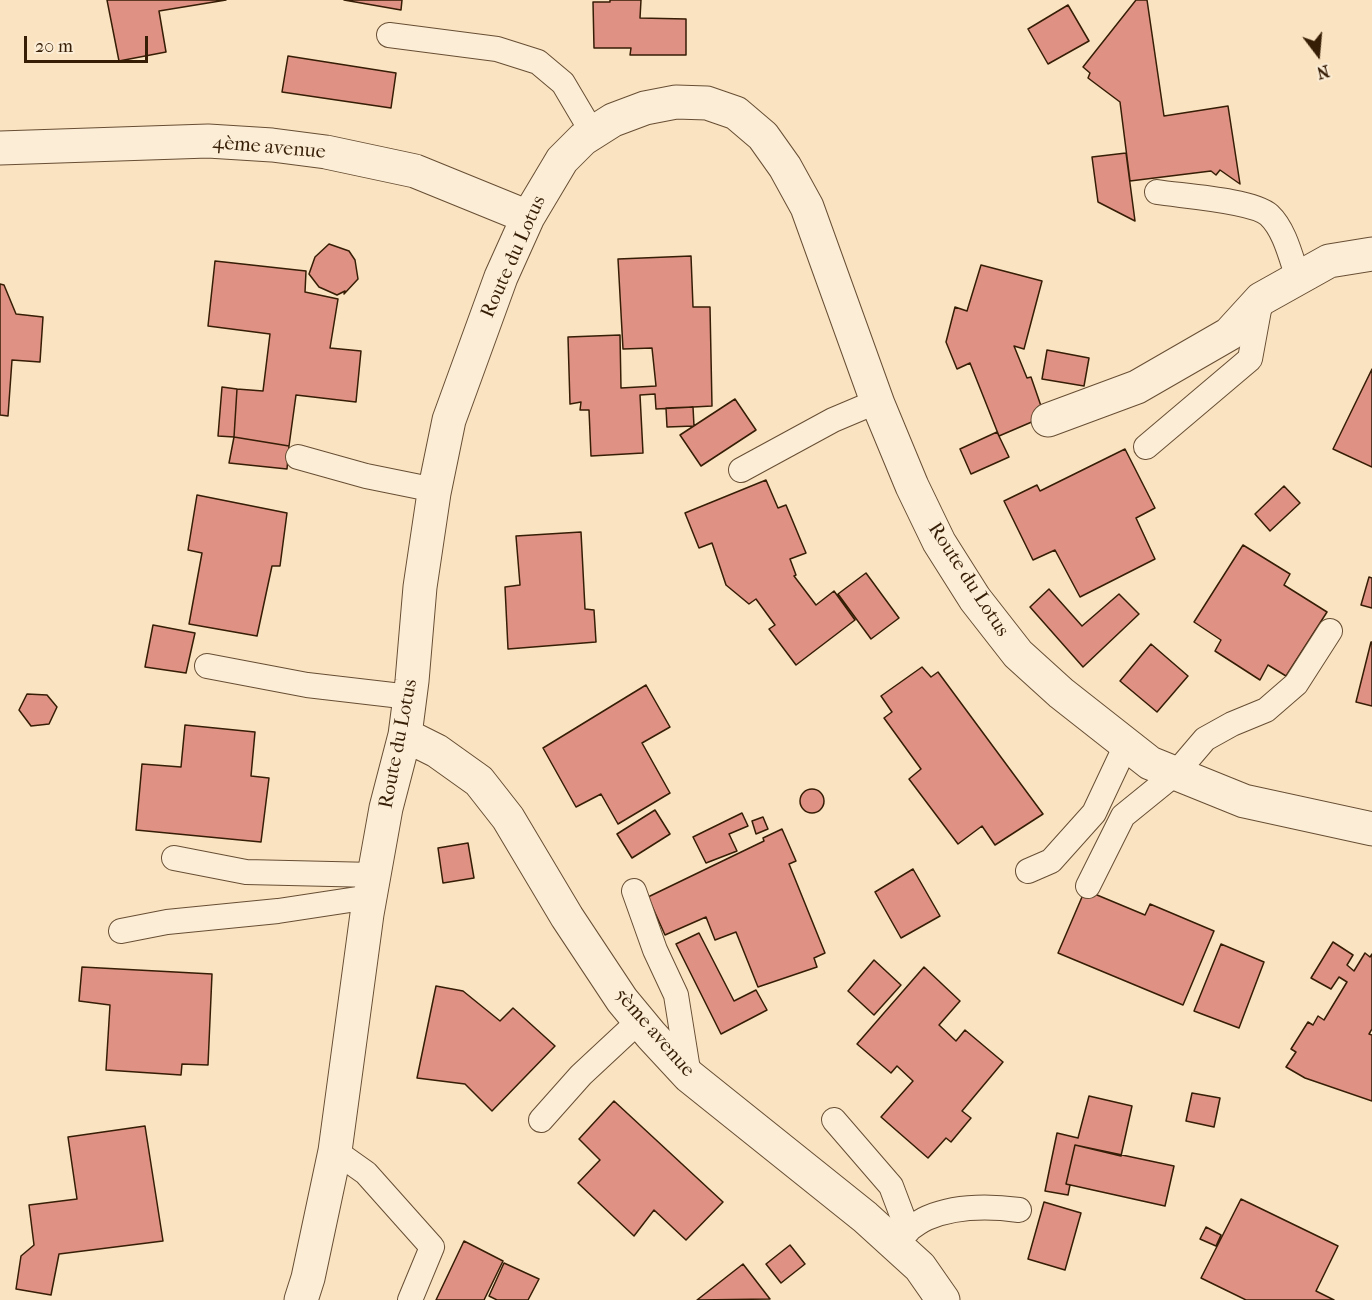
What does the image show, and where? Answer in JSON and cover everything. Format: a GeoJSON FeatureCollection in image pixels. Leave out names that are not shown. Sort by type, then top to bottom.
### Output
{"type":"FeatureCollection","features":[{"type":"Feature","properties":{"kind":"street","name":"Route du Lotus"},"geometry":{"type":"LineString","coordinates":[[301,1300],[308,1278],[335,1151],[372,886],[386,808],[405,735],[420,587],[435,490],[449,420],[501,277],[528,217],[562,160],[592,132],[613,120],[645,108],[676,102],[707,103],[736,113],[763,136],[785,166],[807,207],[878,400],[912,486],[939,542],[975,599],[1018,654],[1061,693],[1150,763],[1244,801],[1372,829]]}},
{"type":"Feature","properties":{"kind":"street","name":"4ème avenue"},"geometry":{"type":"LineString","coordinates":[[0,148],[208,141],[272,145],[326,152],[415,171],[528,217]]}},
{"type":"Feature","properties":{"kind":"street"},"geometry":{"type":"LineString","coordinates":[[1048,420],[1137,387],[1229,334],[1261,299],[1329,261],[1372,254]]}},
{"type":"Feature","properties":{"kind":"street","name":"5ème avenue"},"geometry":{"type":"LineString","coordinates":[[405,735],[437,751],[478,780],[508,818],[567,916],[622,1000],[689,1076],[786,1153],[900,1237],[943,1300]]}},
{"type":"Feature","properties":{"kind":"lane"},"geometry":{"type":"LineString","coordinates":[[389,34],[497,49],[538,62],[562,83],[592,132]]}},
{"type":"Feature","properties":{"kind":"lane"},"geometry":{"type":"LineString","coordinates":[[1157,192],[1257,208],[1269,215],[1281,232],[1298,278]]}},
{"type":"Feature","properties":{"kind":"lane"},"geometry":{"type":"LineString","coordinates":[[1146,447],[1250,359],[1261,299]]}},
{"type":"Feature","properties":{"kind":"lane"},"geometry":{"type":"LineString","coordinates":[[741,470],[833,420],[878,400]]}},
{"type":"Feature","properties":{"kind":"lane"},"geometry":{"type":"LineString","coordinates":[[298,457],[366,476],[435,490]]}},
{"type":"Feature","properties":{"kind":"lane"},"geometry":{"type":"LineString","coordinates":[[1088,886],[1123,816],[1176,773],[1205,739],[1232,724],[1266,710],[1296,684],[1330,631]]}},
{"type":"Feature","properties":{"kind":"lane"},"geometry":{"type":"LineString","coordinates":[[207,666],[308,685],[410,697]]}},
{"type":"Feature","properties":{"kind":"lane"},"geometry":{"type":"LineString","coordinates":[[1028,871],[1050,861],[1094,813],[1126,745]]}},
{"type":"Feature","properties":{"kind":"lane"},"geometry":{"type":"LineString","coordinates":[[174,858],[246,872],[372,886]]}},
{"type":"Feature","properties":{"kind":"lane"},"geometry":{"type":"LineString","coordinates":[[121,931],[167,922],[278,911],[372,886]]}},
{"type":"Feature","properties":{"kind":"lane"},"geometry":{"type":"LineString","coordinates":[[634,891],[655,950],[676,995],[689,1076]]}},
{"type":"Feature","properties":{"kind":"lane"},"geometry":{"type":"LineString","coordinates":[[541,1120],[581,1075],[639,1021]]}},
{"type":"Feature","properties":{"kind":"lane"},"geometry":{"type":"LineString","coordinates":[[834,1120],[891,1186],[900,1237],[926,1218],[967,1208],[1019,1210]]}},
{"type":"Feature","properties":{"kind":"lane"},"geometry":{"type":"LineString","coordinates":[[335,1151],[366,1173],[432,1247],[410,1300]]}},
{"type":"Feature","properties":{"kind":"building"},"geometry":{"type":"Polygon","coordinates":[[[107,0],[226,0],[159,11],[166,52],[119,61],[107,0]]]}},
{"type":"Feature","properties":{"kind":"building"},"geometry":{"type":"Polygon","coordinates":[[[344,0],[402,0],[401,10],[344,0]]]}},
{"type":"Feature","properties":{"kind":"building"},"geometry":{"type":"Polygon","coordinates":[[[610,0],[641,0],[640,18],[686,19],[686,55],[630,55],[631,48],[594,48],[593,2],[610,2],[610,0]]]}},
{"type":"Feature","properties":{"kind":"building"},"geometry":{"type":"Polygon","coordinates":[[[1136,0],[1147,0],[1164,116],[1228,106],[1240,184],[1220,170],[1216,175],[1211,171],[1130,181],[1120,102],[1088,78],[1090,73],[1083,67],[1136,0]]]}},
{"type":"Feature","properties":{"kind":"building"},"geometry":{"type":"Polygon","coordinates":[[[1068,5],[1089,41],[1048,64],[1028,29],[1068,5]]]}},
{"type":"Feature","properties":{"kind":"building"},"geometry":{"type":"Polygon","coordinates":[[[288,56],[396,73],[391,108],[282,92],[288,56]]]}},
{"type":"Feature","properties":{"kind":"building"},"geometry":{"type":"Polygon","coordinates":[[[1126,153],[1135,221],[1098,202],[1092,157],[1126,153]]]}},
{"type":"Feature","properties":{"kind":"building"},"geometry":{"type":"Polygon","coordinates":[[[329,244],[349,251],[355,260],[358,279],[344,294],[345,291],[337,295],[319,287],[309,274],[315,257],[329,244]]]}},
{"type":"Feature","properties":{"kind":"building"},"geometry":{"type":"Polygon","coordinates":[[[691,256],[693,307],[710,307],[712,406],[656,409],[655,394],[640,395],[643,453],[591,456],[589,410],[580,410],[581,402],[570,404],[568,337],[620,335],[621,388],[656,386],[652,348],[623,349],[618,259],[691,256]]]}},
{"type":"Feature","properties":{"kind":"building"},"geometry":{"type":"Polygon","coordinates":[[[215,261],[306,271],[305,292],[338,299],[330,348],[361,351],[356,402],[296,395],[289,446],[234,437],[237,389],[263,391],[270,334],[208,326],[215,261]]]}},
{"type":"Feature","properties":{"kind":"building"},"geometry":{"type":"Polygon","coordinates":[[[981,265],[1042,281],[1024,349],[1014,346],[1027,378],[1031,377],[1041,406],[1038,407],[1041,418],[999,436],[970,363],[957,369],[946,342],[955,307],[967,311],[981,265]]]}},
{"type":"Feature","properties":{"kind":"building"},"geometry":{"type":"Polygon","coordinates":[[[0,284],[4,285],[16,314],[43,317],[40,362],[12,360],[8,416],[0,415],[0,284]]]}},
{"type":"Feature","properties":{"kind":"building"},"geometry":{"type":"Polygon","coordinates":[[[1047,350],[1089,358],[1084,386],[1042,379],[1047,350]]]}},
{"type":"Feature","properties":{"kind":"building"},"geometry":{"type":"Polygon","coordinates":[[[1372,369],[1372,467],[1333,449],[1372,369]]]}},
{"type":"Feature","properties":{"kind":"building"},"geometry":{"type":"Polygon","coordinates":[[[222,387],[237,389],[234,437],[218,436],[222,387]]]}},
{"type":"Feature","properties":{"kind":"building"},"geometry":{"type":"Polygon","coordinates":[[[735,399],[756,430],[701,466],[680,435],[735,399]]]}},
{"type":"Feature","properties":{"kind":"building"},"geometry":{"type":"Polygon","coordinates":[[[693,407],[694,426],[667,427],[666,408],[693,407]]]}},
{"type":"Feature","properties":{"kind":"building"},"geometry":{"type":"Polygon","coordinates":[[[997,432],[1009,457],[971,474],[960,449],[997,432]]]}},
{"type":"Feature","properties":{"kind":"building"},"geometry":{"type":"Polygon","coordinates":[[[234,437],[289,446],[287,469],[229,463],[234,437]]]}},
{"type":"Feature","properties":{"kind":"building"},"geometry":{"type":"Polygon","coordinates":[[[1125,449],[1155,508],[1136,518],[1155,559],[1080,597],[1055,550],[1033,560],[1004,501],[1037,485],[1040,491],[1125,449]]]}},
{"type":"Feature","properties":{"kind":"building"},"geometry":{"type":"Polygon","coordinates":[[[766,480],[778,508],[786,505],[806,553],[790,559],[796,575],[794,576],[816,605],[834,591],[855,620],[796,665],[769,629],[775,625],[756,599],[749,604],[726,585],[712,543],[699,548],[685,513],[766,480]]]}},
{"type":"Feature","properties":{"kind":"building"},"geometry":{"type":"Polygon","coordinates":[[[1284,486],[1300,503],[1270,531],[1255,514],[1284,486]]]}},
{"type":"Feature","properties":{"kind":"building"},"geometry":{"type":"Polygon","coordinates":[[[197,495],[287,513],[280,566],[272,566],[257,636],[189,624],[202,553],[188,550],[197,495]]]}},
{"type":"Feature","properties":{"kind":"building"},"geometry":{"type":"Polygon","coordinates":[[[581,532],[585,609],[594,610],[596,642],[508,649],[505,587],[520,585],[516,536],[581,532]]]}},
{"type":"Feature","properties":{"kind":"building"},"geometry":{"type":"Polygon","coordinates":[[[1243,545],[1290,574],[1284,585],[1327,612],[1286,676],[1268,665],[1260,680],[1215,651],[1221,640],[1194,622],[1243,545]]]}},
{"type":"Feature","properties":{"kind":"building"},"geometry":{"type":"Polygon","coordinates":[[[866,573],[899,618],[871,639],[838,594],[866,573]]]}},
{"type":"Feature","properties":{"kind":"building"},"geometry":{"type":"Polygon","coordinates":[[[1369,577],[1372,578],[1372,608],[1361,605],[1369,577]]]}},
{"type":"Feature","properties":{"kind":"building"},"geometry":{"type":"Polygon","coordinates":[[[1049,589],[1082,626],[1119,594],[1139,614],[1083,667],[1030,607],[1049,589]]]}},
{"type":"Feature","properties":{"kind":"building"},"geometry":{"type":"Polygon","coordinates":[[[153,625],[195,633],[186,673],[145,667],[153,625]]]}},
{"type":"Feature","properties":{"kind":"building"},"geometry":{"type":"Polygon","coordinates":[[[1372,642],[1372,706],[1356,702],[1372,642]]]}},
{"type":"Feature","properties":{"kind":"building"},"geometry":{"type":"Polygon","coordinates":[[[1151,644],[1188,676],[1157,712],[1120,681],[1151,644]]]}},
{"type":"Feature","properties":{"kind":"building"},"geometry":{"type":"Polygon","coordinates":[[[922,667],[931,677],[938,672],[1043,814],[995,845],[982,826],[958,844],[909,779],[921,769],[884,718],[892,712],[881,696],[922,667]]]}},
{"type":"Feature","properties":{"kind":"building"},"geometry":{"type":"Polygon","coordinates":[[[646,685],[670,727],[642,743],[670,793],[618,824],[601,794],[576,807],[543,748],[646,685]]]}},
{"type":"Feature","properties":{"kind":"building"},"geometry":{"type":"Polygon","coordinates":[[[27,694],[47,695],[57,707],[49,724],[31,726],[19,710],[27,694]]]}},
{"type":"Feature","properties":{"kind":"building"},"geometry":{"type":"Polygon","coordinates":[[[185,725],[255,732],[251,776],[269,778],[261,842],[136,830],[142,764],[181,767],[185,725]]]}},
{"type":"Feature","properties":{"kind":"building"},"geometry":{"type":"Polygon","coordinates":[[[812,789],[817,790],[823,796],[823,806],[817,812],[812,813],[807,812],[801,806],[800,801],[801,796],[807,790],[812,789]]]}},
{"type":"Feature","properties":{"kind":"building"},"geometry":{"type":"Polygon","coordinates":[[[655,810],[670,834],[632,858],[617,834],[655,810]]]}},
{"type":"Feature","properties":{"kind":"building"},"geometry":{"type":"Polygon","coordinates":[[[742,813],[748,826],[729,834],[737,851],[706,863],[693,837],[742,813]]]}},
{"type":"Feature","properties":{"kind":"building"},"geometry":{"type":"Polygon","coordinates":[[[763,817],[768,829],[756,834],[752,821],[763,817]]]}},
{"type":"Feature","properties":{"kind":"building"},"geometry":{"type":"Polygon","coordinates":[[[782,829],[796,861],[789,864],[825,953],[814,958],[817,967],[758,987],[736,932],[715,940],[706,917],[665,935],[648,897],[764,841],[763,838],[782,829]]]}},
{"type":"Feature","properties":{"kind":"building"},"geometry":{"type":"Polygon","coordinates":[[[468,843],[474,878],[443,883],[438,848],[468,843]]]}},
{"type":"Feature","properties":{"kind":"building"},"geometry":{"type":"Polygon","coordinates":[[[913,869],[940,916],[901,938],[875,892],[913,869]]]}},
{"type":"Feature","properties":{"kind":"building"},"geometry":{"type":"Polygon","coordinates":[[[1085,890],[1145,915],[1150,904],[1214,931],[1183,1005],[1058,953],[1085,890]]]}},
{"type":"Feature","properties":{"kind":"building"},"geometry":{"type":"Polygon","coordinates":[[[699,933],[734,1001],[756,990],[767,1010],[721,1034],[676,944],[699,933]]]}},
{"type":"Feature","properties":{"kind":"building"},"geometry":{"type":"Polygon","coordinates":[[[1333,942],[1353,955],[1347,965],[1354,971],[1365,953],[1370,957],[1372,954],[1372,1029],[1369,1034],[1372,1035],[1372,1101],[1305,1078],[1286,1067],[1296,1052],[1291,1049],[1308,1022],[1313,1025],[1318,1016],[1324,1020],[1347,982],[1339,977],[1331,989],[1311,978],[1333,942]]]}},
{"type":"Feature","properties":{"kind":"building"},"geometry":{"type":"Polygon","coordinates":[[[1221,944],[1264,962],[1239,1028],[1194,1011],[1221,944]]]}},
{"type":"Feature","properties":{"kind":"building"},"geometry":{"type":"Polygon","coordinates":[[[874,960],[901,985],[874,1015],[848,991],[874,960]]]}},
{"type":"Feature","properties":{"kind":"building"},"geometry":{"type":"Polygon","coordinates":[[[82,967],[212,974],[208,1065],[182,1064],[181,1075],[106,1070],[110,1005],[79,1001],[82,967]]]}},
{"type":"Feature","properties":{"kind":"building"},"geometry":{"type":"Polygon","coordinates":[[[924,967],[960,1001],[939,1025],[956,1041],[965,1030],[1003,1062],[962,1111],[971,1118],[951,1142],[946,1138],[928,1158],[881,1117],[913,1081],[897,1066],[891,1073],[857,1044],[924,967]]]}},
{"type":"Feature","properties":{"kind":"building"},"geometry":{"type":"Polygon","coordinates":[[[436,986],[463,991],[500,1021],[513,1008],[555,1046],[492,1111],[465,1084],[417,1078],[436,986]]]}},
{"type":"Feature","properties":{"kind":"building"},"geometry":{"type":"Polygon","coordinates":[[[1192,1093],[1220,1098],[1214,1127],[1186,1121],[1192,1093]]]}},
{"type":"Feature","properties":{"kind":"building"},"geometry":{"type":"Polygon","coordinates":[[[1089,1096],[1132,1106],[1121,1156],[1075,1145],[1066,1184],[1070,1185],[1068,1195],[1045,1191],[1057,1133],[1078,1138],[1089,1096]]]}},
{"type":"Feature","properties":{"kind":"building"},"geometry":{"type":"Polygon","coordinates":[[[614,1101],[723,1202],[686,1240],[654,1210],[634,1236],[578,1183],[600,1160],[579,1139],[614,1101]]]}},
{"type":"Feature","properties":{"kind":"building"},"geometry":{"type":"Polygon","coordinates":[[[145,1126],[163,1241],[59,1254],[51,1295],[16,1289],[21,1256],[34,1245],[29,1205],[77,1199],[68,1137],[145,1126]]]}},
{"type":"Feature","properties":{"kind":"building"},"geometry":{"type":"Polygon","coordinates":[[[1075,1145],[1174,1166],[1165,1206],[1066,1184],[1075,1145]]]}},
{"type":"Feature","properties":{"kind":"building"},"geometry":{"type":"Polygon","coordinates":[[[1241,1199],[1338,1246],[1316,1291],[1334,1300],[1246,1300],[1201,1278],[1241,1199]]]}},
{"type":"Feature","properties":{"kind":"building"},"geometry":{"type":"Polygon","coordinates":[[[1044,1202],[1081,1213],[1065,1270],[1028,1259],[1044,1202]]]}},
{"type":"Feature","properties":{"kind":"building"},"geometry":{"type":"Polygon","coordinates":[[[1206,1227],[1221,1235],[1216,1246],[1200,1239],[1206,1227]]]}},
{"type":"Feature","properties":{"kind":"building"},"geometry":{"type":"Polygon","coordinates":[[[464,1241],[503,1261],[484,1300],[436,1300],[464,1241]]]}},
{"type":"Feature","properties":{"kind":"building"},"geometry":{"type":"Polygon","coordinates":[[[790,1245],[805,1264],[781,1283],[766,1264],[790,1245]]]}},
{"type":"Feature","properties":{"kind":"building"},"geometry":{"type":"Polygon","coordinates":[[[504,1263],[539,1279],[528,1300],[497,1300],[489,1296],[504,1263]]]}},
{"type":"Feature","properties":{"kind":"building"},"geometry":{"type":"Polygon","coordinates":[[[743,1264],[770,1299],[697,1300],[743,1264]]]}}]}
